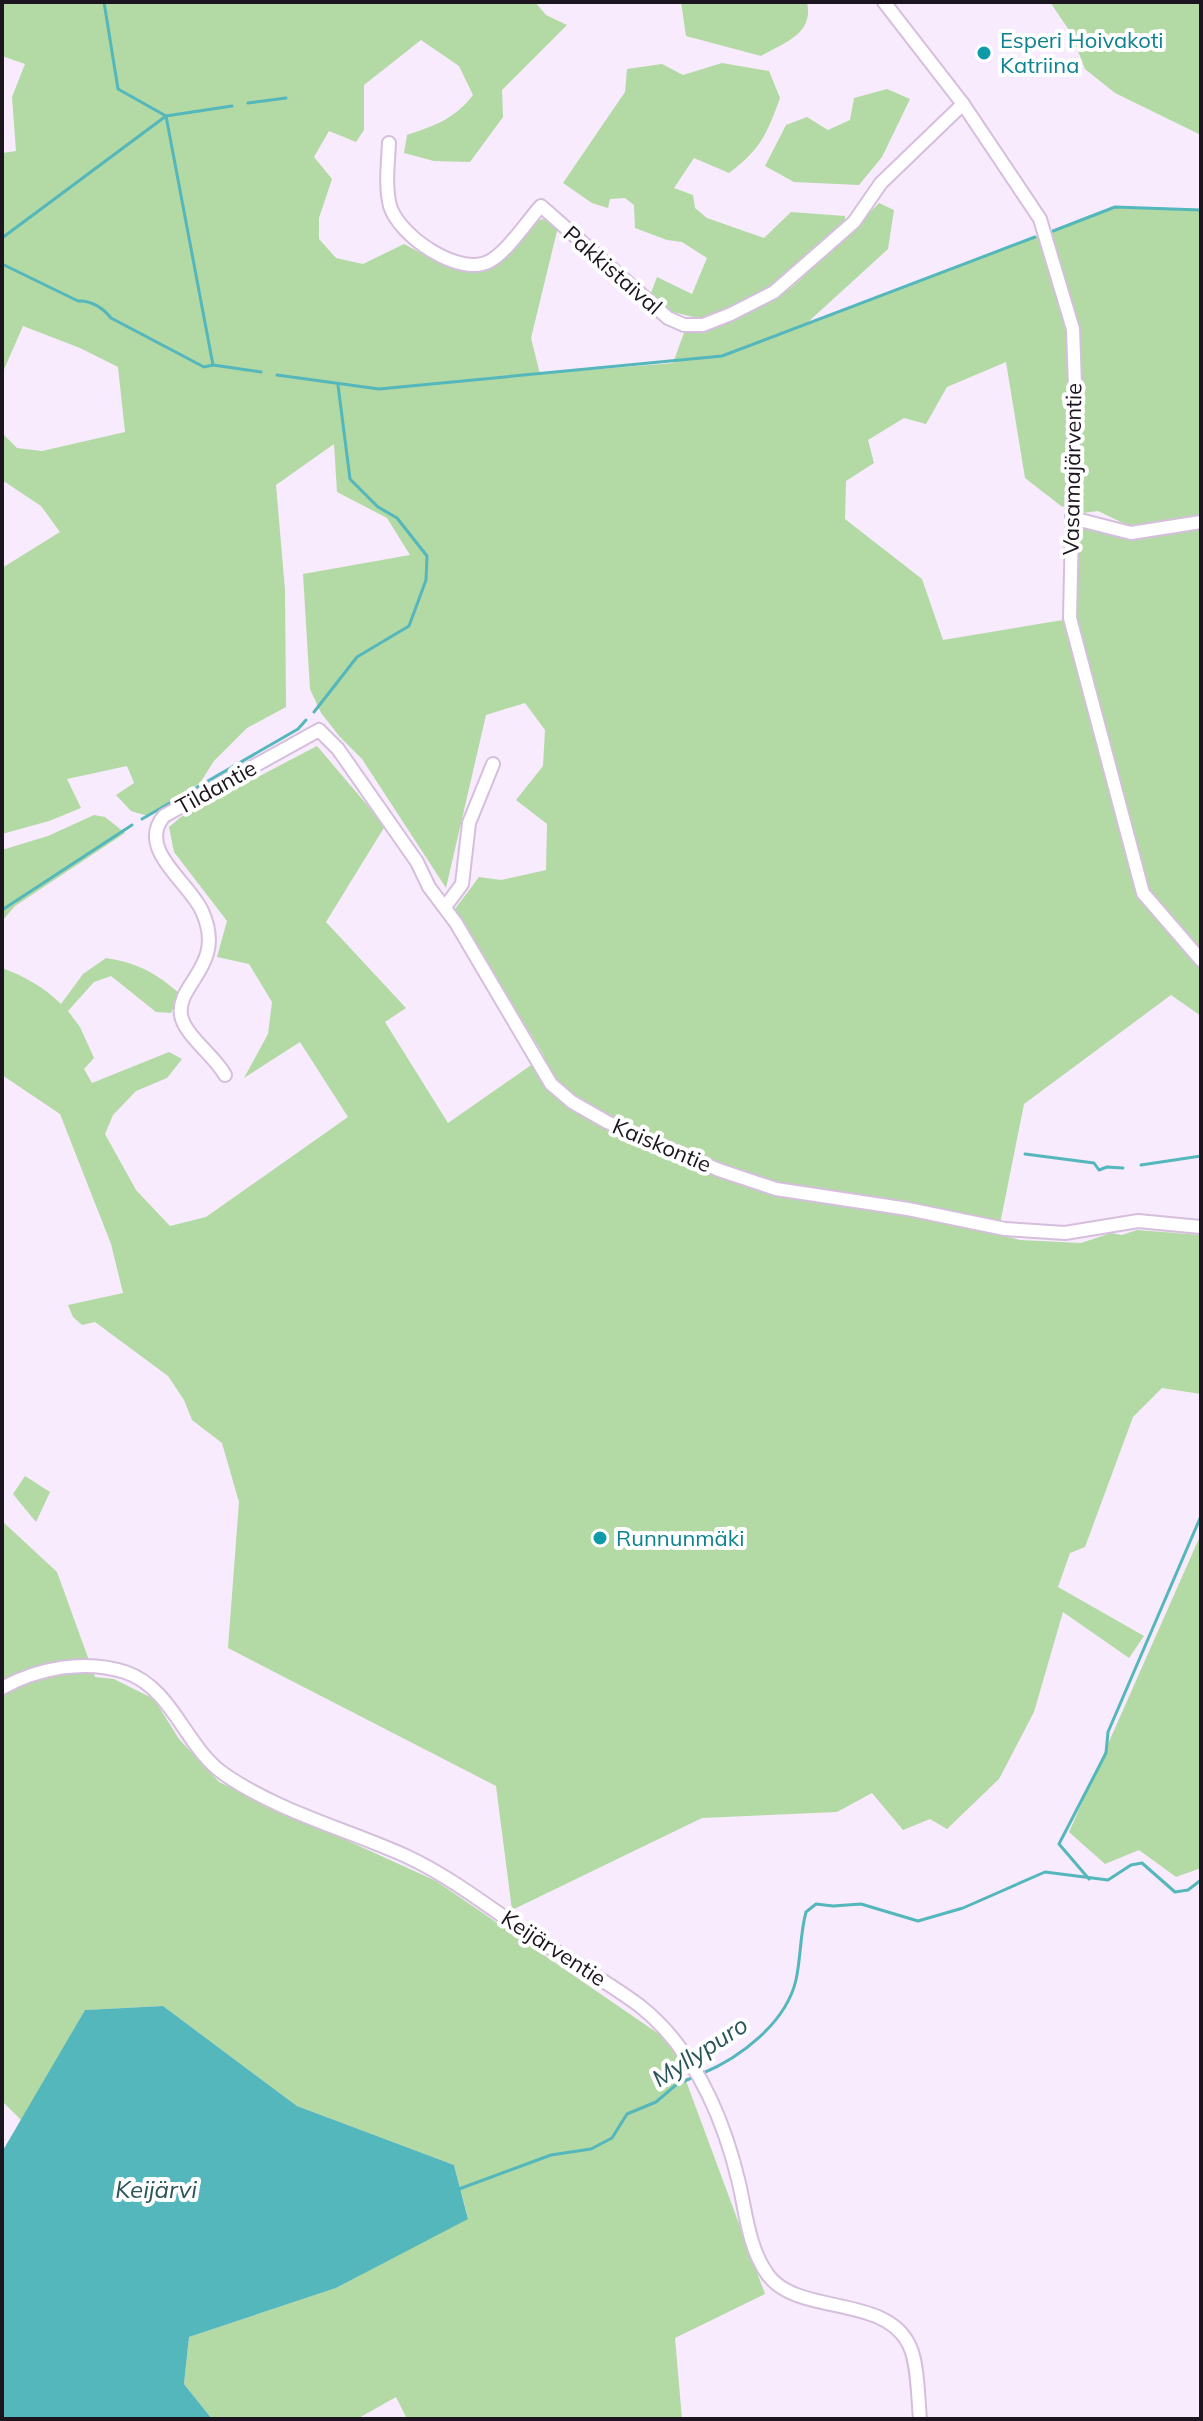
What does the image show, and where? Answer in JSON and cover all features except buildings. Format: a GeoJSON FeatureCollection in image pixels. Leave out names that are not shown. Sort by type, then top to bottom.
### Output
{"type":"FeatureCollection","features":[{"type":"Feature","properties":{"kind":"street","name":"Vasamajärventie"},"geometry":{"type":"LineString","coordinates":[[884,2],[963,104],[1040,219],[1073,329],[1075,385],[1070,618],[1143,893],[1201,960]]}},
{"type":"Feature","properties":{"kind":"street","name":"Pakkistaival"},"geometry":{"type":"LineString","coordinates":[[389,143],[388,189],[391,208],[401,227],[417,242],[455,261],[481,265],[500,254],[541,206],[668,318],[684,325],[703,325],[731,314],[791,280],[854,222],[881,183],[963,104]]}},
{"type":"Feature","properties":{"kind":"street"},"geometry":{"type":"LineString","coordinates":[[1072,518],[1131,533],[1201,522]]}},
{"type":"Feature","properties":{"kind":"street","name":"Kaiskontie"},"geometry":{"type":"LineString","coordinates":[[319,730],[338,749],[378,803],[445,907],[551,1084],[587,1112],[719,1170],[776,1189],[908,1209],[1005,1229],[1065,1233],[1138,1221],[1201,1227]]}},
{"type":"Feature","properties":{"kind":"street","name":"Tildantie"},"geometry":{"type":"LineString","coordinates":[[225,1075],[190,1032],[181,1015],[183,1003],[207,959],[207,925],[201,909],[162,857],[157,846],[157,826],[164,816],[319,730]]}},
{"type":"Feature","properties":{"kind":"street"},"geometry":{"type":"LineString","coordinates":[[445,907],[462,884],[469,823],[493,764]]}},
{"type":"Feature","properties":{"kind":"street","name":"Keijärventie"},"geometry":{"type":"LineString","coordinates":[[2,1688],[37,1674],[85,1665],[126,1672],[140,1679],[163,1699],[206,1760],[224,1774],[264,1797],[446,1876],[532,1936],[620,1991],[662,2024],[683,2051],[722,2123],[756,2258],[771,2279],[788,2291],[859,2311],[888,2322],[903,2334],[912,2349],[920,2419]]}},
{"type":"Feature","properties":{"kind":"green space"},"geometry":{"type":"Polygon","coordinates":[[[2,2],[535,2],[546,15],[567,25],[502,90],[503,117],[470,162],[434,161],[404,153],[407,135],[451,116],[473,95],[459,66],[421,40],[364,85],[364,130],[356,142],[329,131],[314,157],[332,179],[319,218],[319,239],[336,258],[363,264],[404,244],[449,268],[483,272],[526,235],[534,222],[543,219],[558,227],[531,338],[540,374],[673,363],[684,333],[701,332],[791,288],[879,203],[894,210],[888,249],[807,323],[1115,207],[1201,210],[1201,517],[1149,527],[1127,525],[1098,511],[1083,513],[1061,506],[1025,478],[1006,362],[947,387],[926,424],[904,418],[868,440],[874,463],[846,481],[845,519],[922,579],[943,640],[1075,618],[1075,553],[1082,526],[1143,538],[1201,528],[1201,1016],[1171,995],[1024,1104],[998,1234],[1020,1240],[1081,1243],[1111,1233],[1122,1235],[1137,1230],[1201,1235],[1201,1394],[1162,1388],[1133,1417],[1085,1547],[1070,1553],[1058,1587],[1144,1636],[1129,1658],[1063,1612],[1034,1712],[999,1779],[947,1829],[930,1819],[903,1830],[872,1793],[837,1812],[702,1818],[512,1910],[496,1786],[228,1648],[239,1502],[222,1443],[192,1420],[184,1400],[168,1376],[95,1322],[82,1325],[73,1317],[68,1305],[123,1293],[111,1244],[60,1114],[2,1075],[2,968],[48,992],[61,1004],[83,974],[106,958],[146,970],[180,994],[171,1013],[156,1012],[111,976],[94,982],[68,1011],[80,1027],[94,1058],[84,1069],[92,1083],[169,1052],[182,1059],[167,1078],[136,1091],[113,1115],[105,1134],[136,1190],[170,1226],[206,1217],[348,1117],[300,1042],[244,1078],[268,1034],[272,1002],[249,964],[217,957],[227,921],[174,852],[169,827],[181,817],[317,746],[385,826],[326,922],[406,1008],[385,1022],[448,1123],[544,1056],[455,909],[479,877],[501,880],[546,870],[547,824],[516,800],[543,766],[545,730],[525,703],[486,715],[446,888],[362,759],[321,713],[310,689],[303,574],[410,555],[387,518],[337,492],[334,444],[276,485],[285,590],[286,707],[247,728],[214,761],[200,783],[148,816],[131,811],[116,795],[134,783],[127,766],[67,779],[81,808],[2,834],[2,568],[60,532],[41,506],[2,480],[2,433],[17,448],[42,451],[125,432],[118,367],[80,348],[23,326],[2,374],[2,153],[16,151],[12,97],[25,64],[2,56],[2,2]]]}},
{"type":"Feature","properties":{"kind":"green space"},"geometry":{"type":"Polygon","coordinates":[[[681,2],[807,2],[808,13],[796,36],[761,56],[686,36],[681,2]]]}},
{"type":"Feature","properties":{"kind":"green space"},"geometry":{"type":"Polygon","coordinates":[[[1050,2],[1201,2],[1201,135],[1115,93],[1085,69],[1071,33],[1050,2]]]}},
{"type":"Feature","properties":{"kind":"green space"},"geometry":{"type":"Polygon","coordinates":[[[722,63],[769,71],[780,98],[766,131],[740,165],[729,173],[694,158],[674,188],[693,195],[695,208],[707,218],[764,238],[791,212],[845,216],[845,223],[773,289],[729,310],[701,319],[673,312],[651,293],[657,277],[692,294],[707,258],[682,242],[635,228],[634,205],[625,198],[610,199],[608,208],[592,203],[563,183],[625,92],[627,69],[662,64],[683,75],[722,63]]]}},
{"type":"Feature","properties":{"kind":"green space"},"geometry":{"type":"Polygon","coordinates":[[[887,89],[910,99],[882,157],[859,185],[794,182],[765,166],[786,125],[807,117],[828,130],[850,120],[854,98],[887,89]]]}},
{"type":"Feature","properties":{"kind":"green space"},"geometry":{"type":"Polygon","coordinates":[[[94,815],[105,817],[125,833],[15,906],[2,921],[2,850],[48,836],[94,815]]]}},
{"type":"Feature","properties":{"kind":"green space"},"geometry":{"type":"Polygon","coordinates":[[[25,1476],[50,1492],[36,1522],[13,1494],[25,1476]]]}},
{"type":"Feature","properties":{"kind":"green space"},"geometry":{"type":"Polygon","coordinates":[[[2,1521],[57,1572],[95,1677],[114,1679],[154,1699],[179,1739],[219,1782],[436,1881],[672,2043],[765,2294],[675,2338],[682,2419],[407,2419],[396,2397],[357,2419],[212,2419],[184,2384],[189,2337],[336,2288],[468,2218],[454,2165],[297,2106],[163,2006],[85,2010],[22,2121],[2,2101],[2,1521]]]}},
{"type":"Feature","properties":{"kind":"green space"},"geometry":{"type":"Polygon","coordinates":[[[1201,1534],[1201,1868],[1176,1877],[1139,1850],[1105,1864],[1069,1832],[1201,1534]]]}},
{"type":"Feature","properties":{"kind":"water","name":"Keijärvi"},"geometry":{"type":"Polygon","coordinates":[[[163,2006],[297,2106],[454,2165],[468,2219],[336,2288],[189,2337],[184,2384],[212,2419],[2,2419],[2,2152],[85,2010],[163,2006]]]}},
{"type":"Feature","properties":{"kind":"waterway"},"geometry":{"type":"LineString","coordinates":[[104,2],[118,89],[166,116],[213,365]]}},
{"type":"Feature","properties":{"kind":"waterway"},"geometry":{"type":"LineString","coordinates":[[248,103],[286,98]]}},
{"type":"Feature","properties":{"kind":"waterway"},"geometry":{"type":"LineString","coordinates":[[2,238],[166,116],[232,106]]}},
{"type":"Feature","properties":{"kind":"waterway"},"geometry":{"type":"LineString","coordinates":[[1053,231],[1115,207],[1201,210]]}},
{"type":"Feature","properties":{"kind":"waterway"},"geometry":{"type":"LineString","coordinates":[[277,375],[379,389],[722,356],[1035,237]]}},
{"type":"Feature","properties":{"kind":"waterway"},"geometry":{"type":"LineString","coordinates":[[2,264],[78,301],[96,305],[111,318],[204,367],[213,365],[261,372]]}},
{"type":"Feature","properties":{"kind":"waterway"},"geometry":{"type":"LineString","coordinates":[[314,712],[357,657],[409,626],[426,580],[427,556],[397,518],[378,507],[350,479],[338,385]]}},
{"type":"Feature","properties":{"kind":"waterway"},"geometry":{"type":"LineString","coordinates":[[142,819],[298,729],[306,720]]}},
{"type":"Feature","properties":{"kind":"waterway"},"geometry":{"type":"LineString","coordinates":[[2,910],[132,825]]}},
{"type":"Feature","properties":{"kind":"waterway"},"geometry":{"type":"LineString","coordinates":[[1025,1154],[1094,1163],[1099,1170],[1123,1168]]}},
{"type":"Feature","properties":{"kind":"waterway"},"geometry":{"type":"LineString","coordinates":[[1141,1165],[1201,1156]]}},
{"type":"Feature","properties":{"kind":"waterway"},"geometry":{"type":"LineString","coordinates":[[1089,1879],[1059,1844],[1106,1753],[1108,1732],[1201,1516]]}},
{"type":"Feature","properties":{"kind":"waterway","name":"Myllypuro"},"geometry":{"type":"LineString","coordinates":[[701,2074],[746,2049],[782,2011],[796,1980],[806,1912],[816,1904],[861,1904],[918,1921],[963,1908],[1045,1872],[1108,1880],[1131,1865],[1142,1863],[1175,1892],[1188,1890],[1201,1880]]}},
{"type":"Feature","properties":{"kind":"waterway","name":"Myllypuro"},"geometry":{"type":"LineString","coordinates":[[459,2189],[551,2155],[591,2149],[612,2138],[627,2114],[656,2102],[677,2084],[694,2077]]}},
{"type":"Feature","properties":{"kind":"place","name":"Esperi Hoivakoti Katriina"},"geometry":{"type":"Point","coordinates":[984,53]}},
{"type":"Feature","properties":{"kind":"place","name":"Runnunmäki"},"geometry":{"type":"Point","coordinates":[600,1538]}}]}
